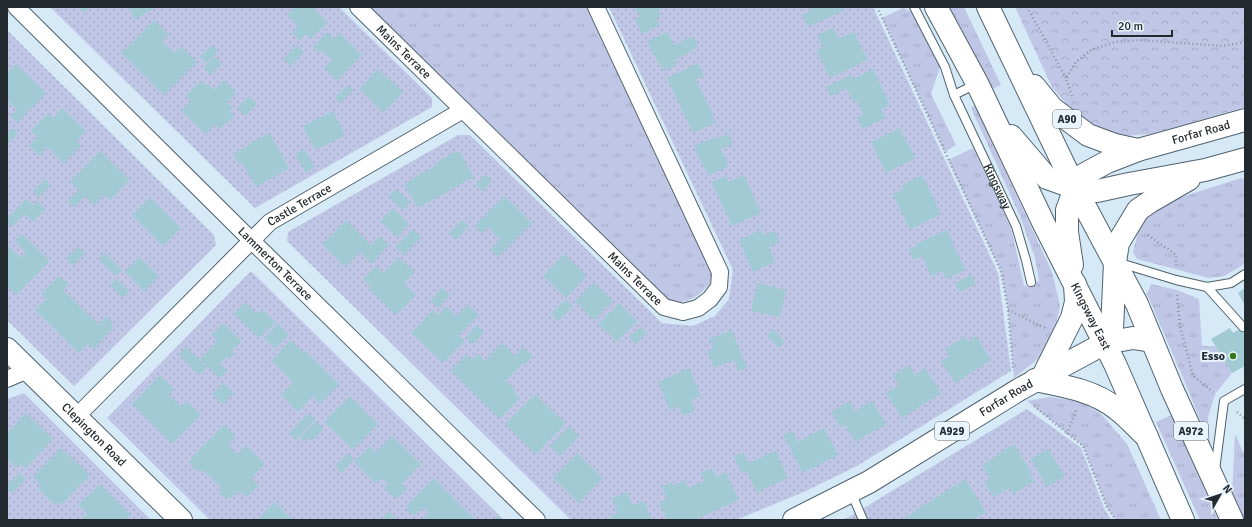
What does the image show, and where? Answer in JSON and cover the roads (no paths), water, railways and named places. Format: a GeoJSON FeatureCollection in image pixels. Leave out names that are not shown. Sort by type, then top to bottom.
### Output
{"type":"FeatureCollection","features":[{"type":"Feature","properties":{"kind":"main road"},"geometry":{"type":"LineString","coordinates":[[936,7],[993,116],[1047,178],[1075,188],[1097,192],[1129,184],[1205,170],[1245,160]]}},
{"type":"Feature","properties":{"kind":"main road","name":"A90"},"geometry":{"type":"LineString","coordinates":[[988,7],[1075,188]]}},
{"type":"Feature","properties":{"kind":"main road","name":"A90"},"geometry":{"type":"LineString","coordinates":[[1014,62],[1052,108],[1088,135],[1115,145],[1138,150]]}},
{"type":"Feature","properties":{"kind":"main road","name":"Kingsway East"},"geometry":{"type":"LineString","coordinates":[[993,116],[1044,224],[1115,364],[1183,520]]}},
{"type":"Feature","properties":{"kind":"main road","name":"Forfar Road"},"geometry":{"type":"LineString","coordinates":[[1075,284],[1067,232],[1067,210],[1075,188],[1083,175],[1107,162],[1138,150],[1245,120]]}},
{"type":"Feature","properties":{"kind":"main road"},"geometry":{"type":"LineString","coordinates":[[1105,343],[1112,330],[1115,262],[1118,243],[1138,210],[1151,200],[1205,170]]}},
{"type":"Feature","properties":{"kind":"main road","name":"A972"},"geometry":{"type":"LineString","coordinates":[[1075,188],[1137,304],[1232,520]]}},
{"type":"Feature","properties":{"kind":"main road"},"geometry":{"type":"LineString","coordinates":[[1075,284],[1076,302],[1072,318],[1033,381],[1078,389],[1093,394],[1117,408],[1147,437]]}},
{"type":"Feature","properties":{"kind":"main road","name":"Forfar Road"},"geometry":{"type":"LineString","coordinates":[[860,487],[1033,381],[1105,343],[1133,338],[1152,341]]}},
{"type":"Feature","properties":{"kind":"main road","name":"Clepington Road"},"geometry":{"type":"LineString","coordinates":[[7,349],[181,520]]}},
{"type":"Feature","properties":{"kind":"main road","name":"A929"},"geometry":{"type":"LineString","coordinates":[[794,520],[860,487]]}},
{"type":"Feature","properties":{"kind":"street","name":"Lammerton Terrace"},"geometry":{"type":"LineString","coordinates":[[16,7],[537,520]]}},
{"type":"Feature","properties":{"kind":"street","name":"Mains Terrace"},"geometry":{"type":"LineString","coordinates":[[358,7],[664,307],[683,312],[698,308],[710,299],[719,287],[720,272],[596,7]]}},
{"type":"Feature","properties":{"kind":"street","name":"Castle Terrace"},"geometry":{"type":"LineString","coordinates":[[76,417],[270,222],[463,110]]}},
{"type":"Feature","properties":{"kind":"street"},"geometry":{"type":"LineString","coordinates":[[7,379],[28,370]]}},
{"type":"Feature","properties":{"kind":"lane","name":"Kingsway"},"geometry":{"type":"LineString","coordinates":[[914,7],[945,67],[954,95],[1016,226],[1031,282]]}},
{"type":"Feature","properties":{"kind":"lane"},"geometry":{"type":"LineString","coordinates":[[954,95],[977,83]]}},
{"type":"Feature","properties":{"kind":"lane"},"geometry":{"type":"LineString","coordinates":[[1115,262],[1176,280],[1207,287],[1230,283],[1245,274]]}},
{"type":"Feature","properties":{"kind":"lane"},"geometry":{"type":"LineString","coordinates":[[1207,287],[1243,327]]}},
{"type":"Feature","properties":{"kind":"lane"},"geometry":{"type":"LineString","coordinates":[[1214,482],[1224,401],[1245,389]]}},
{"type":"Feature","properties":{"kind":"lane"},"geometry":{"type":"LineString","coordinates":[[860,487],[863,520]]}},
{"type":"Feature","properties":{"kind":"place","name":"Esso"},"geometry":{"type":"Point","coordinates":[1233,356]}}]}
